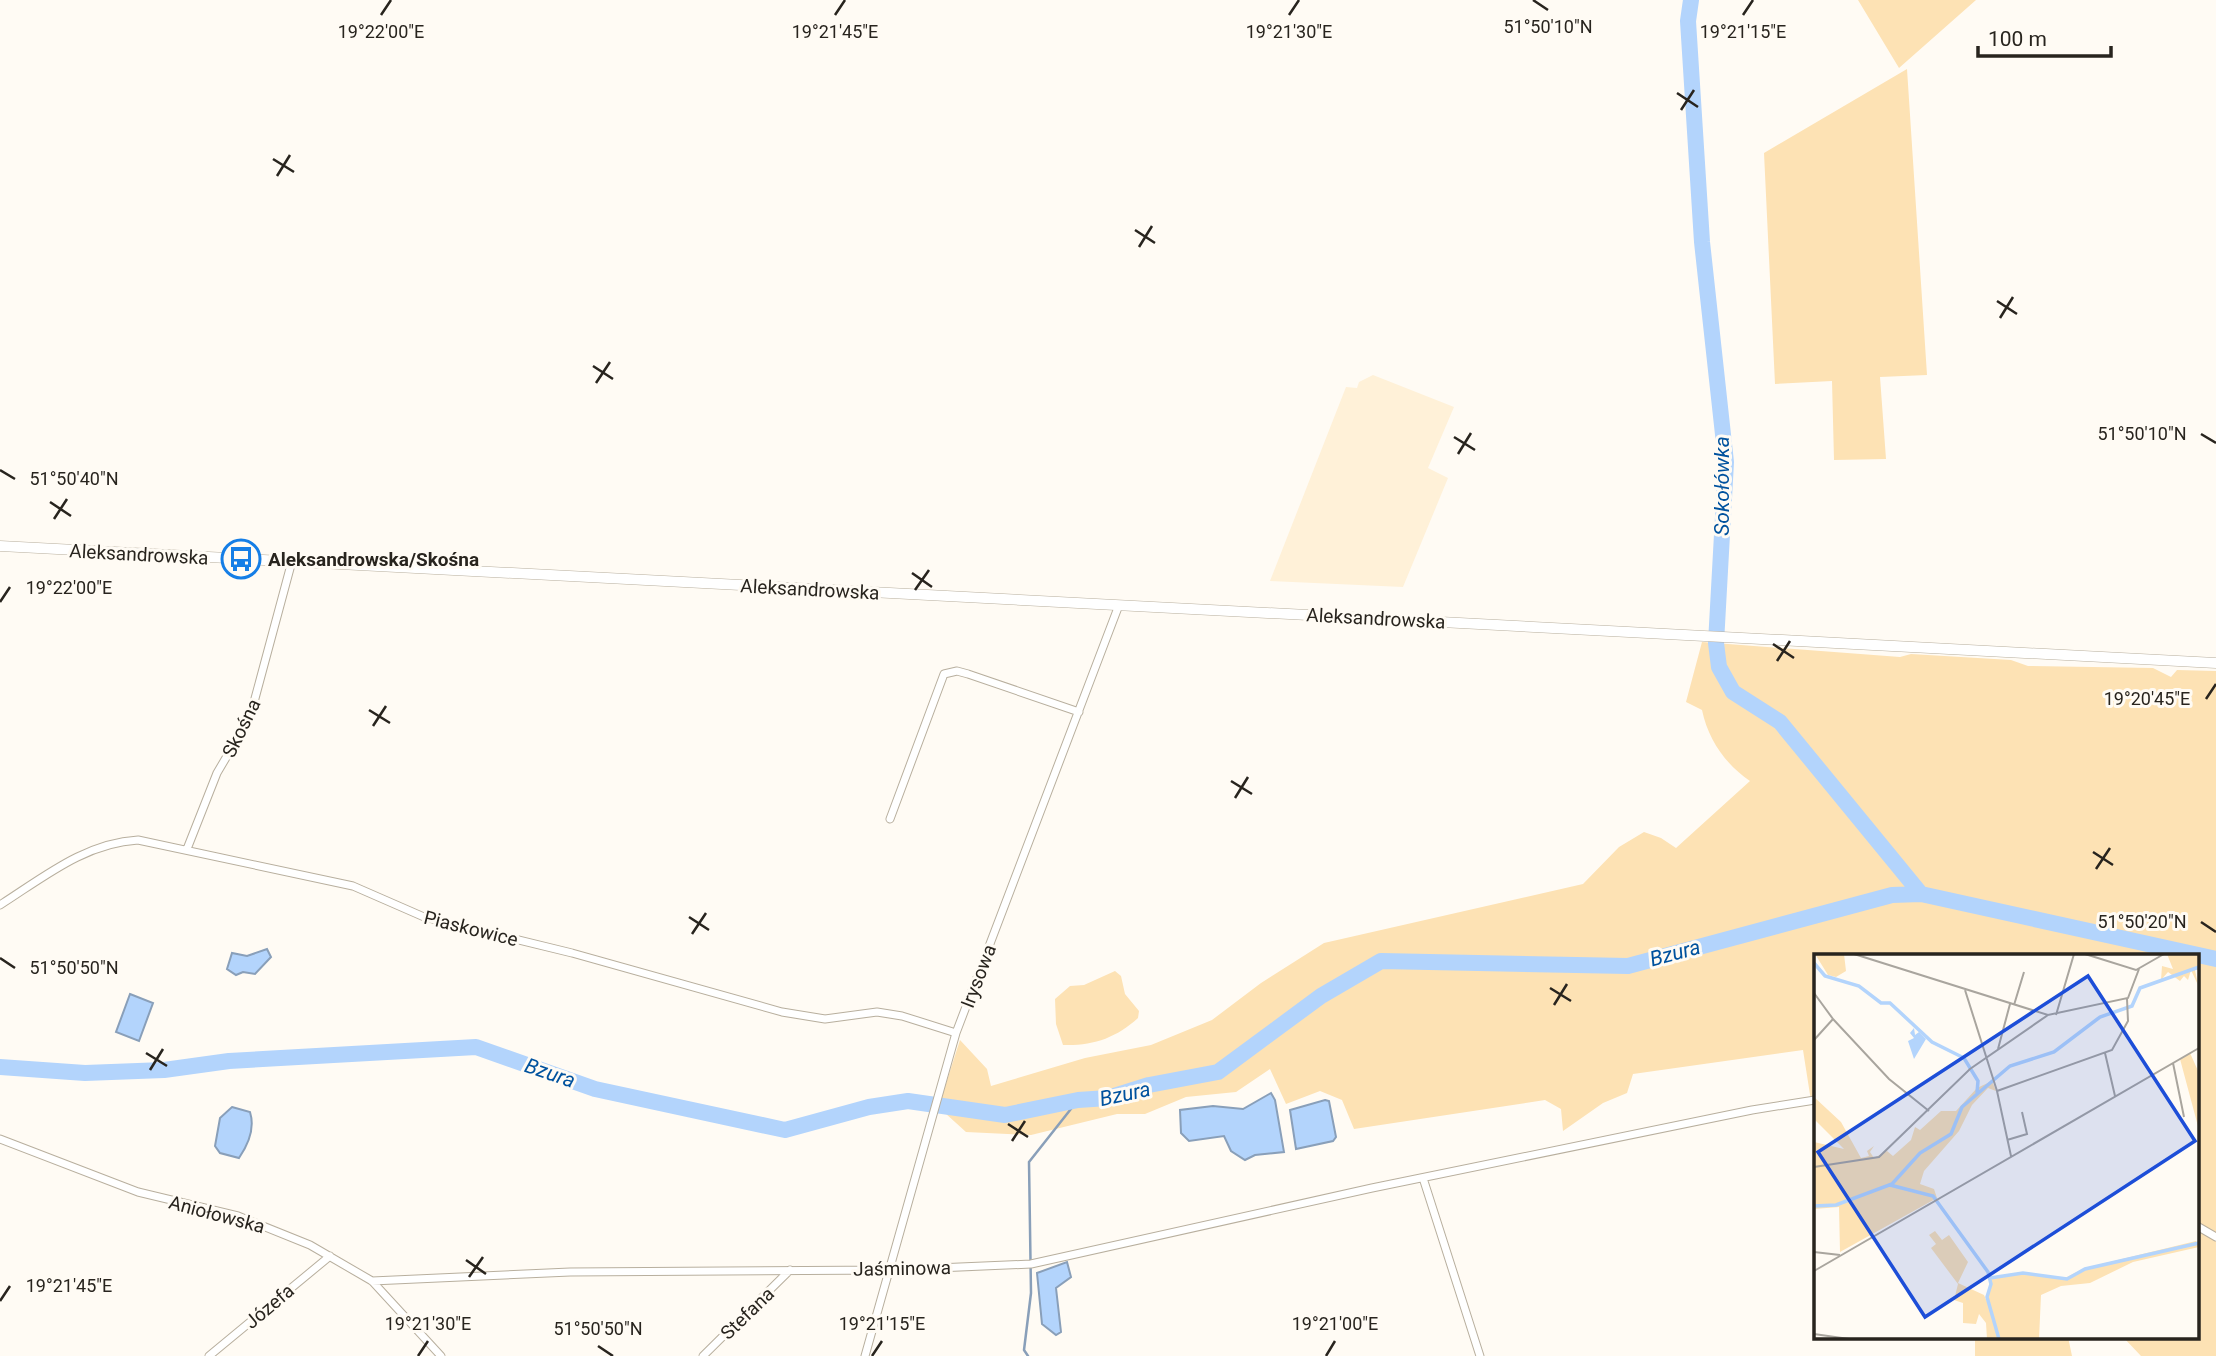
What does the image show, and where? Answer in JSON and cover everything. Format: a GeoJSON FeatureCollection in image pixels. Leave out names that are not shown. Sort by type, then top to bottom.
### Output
{"type":"FeatureCollection","features":[{"type":"Feature","properties":{"kind":"main road","name":"Aleksandrowska"},"geometry":{"type":"LineString","coordinates":[[0,546],[2216,663]]}},
{"type":"Feature","properties":{"kind":"street","name":"Skośna"},"geometry":{"type":"LineString","coordinates":[[187,849],[217,773],[250,717],[292,561]]}},
{"type":"Feature","properties":{"kind":"street","name":"Irysowa"},"geometry":{"type":"LineString","coordinates":[[865,1356],[956,1033],[1119,605]]}},
{"type":"Feature","properties":{"kind":"street"},"geometry":{"type":"LineString","coordinates":[[890,819],[944,674],[957,671],[968,674],[1079,712]]}},
{"type":"Feature","properties":{"kind":"street","name":"Piaskowice"},"geometry":{"type":"LineString","coordinates":[[0,905],[75,857],[113,842],[138,840],[353,886],[424,917],[572,953],[782,1012],[825,1019],[877,1012],[902,1016],[956,1033]]}},
{"type":"Feature","properties":{"kind":"street","name":"Jaśminowa"},"geometry":{"type":"LineString","coordinates":[[372,1281],[570,1272],[890,1270],[1031,1264],[1423,1178],[1752,1110],[1814,1100]]}},
{"type":"Feature","properties":{"kind":"street","name":"Aniołowska"},"geometry":{"type":"LineString","coordinates":[[0,1139],[138,1192],[257,1222],[330,1255],[372,1281],[441,1356]]}},
{"type":"Feature","properties":{"kind":"street"},"geometry":{"type":"LineString","coordinates":[[1423,1178],[1480,1356]]}},
{"type":"Feature","properties":{"kind":"street"},"geometry":{"type":"LineString","coordinates":[[2198,1227],[2216,1237]]}},
{"type":"Feature","properties":{"kind":"street","name":"Józefa"},"geometry":{"type":"LineString","coordinates":[[209,1356],[330,1255]]}},
{"type":"Feature","properties":{"kind":"street","name":"Stefana"},"geometry":{"type":"LineString","coordinates":[[703,1356],[791,1270]]}},
{"type":"Feature","properties":{"kind":"shaded area"},"geometry":{"type":"Polygon","coordinates":[[[1858,0],[1976,0],[1899,68],[1858,0]]]}},
{"type":"Feature","properties":{"kind":"shaded area"},"geometry":{"type":"Polygon","coordinates":[[[1907,69],[1927,375],[1880,377],[1886,459],[1834,460],[1832,381],[1775,384],[1764,153],[1907,69]]]}},
{"type":"Feature","properties":{"kind":"shaded area"},"geometry":{"type":"Polygon","coordinates":[[[1373,375],[1454,407],[1428,468],[1448,478],[1403,587],[1270,581],[1346,387],[1357,388],[1359,382],[1373,375]]]}},
{"type":"Feature","properties":{"kind":"shaded area"},"geometry":{"type":"Polygon","coordinates":[[[1702,642],[1900,657],[1911,654],[2011,660],[2028,666],[2153,668],[2171,677],[2177,670],[2216,671],[2216,1356],[2141,1356],[2124,1338],[2198,1338],[2198,954],[1814,954],[1814,1100],[1811,1101],[1803,1050],[1633,1074],[1627,1093],[1603,1103],[1563,1131],[1561,1109],[1545,1100],[1354,1129],[1342,1100],[1320,1091],[1286,1104],[1270,1069],[1236,1092],[1186,1097],[1145,1114],[1117,1114],[1031,1135],[966,1132],[945,1113],[941,1099],[960,1040],[987,1069],[991,1086],[1085,1058],[1151,1045],[1212,1020],[1261,983],[1324,943],[1583,884],[1619,847],[1644,832],[1661,838],[1676,848],[1750,781],[1733,767],[1719,750],[1702,710],[1686,702],[1702,642]]]}},
{"type":"Feature","properties":{"kind":"shaded area"},"geometry":{"type":"Polygon","coordinates":[[[1115,971],[1121,976],[1125,994],[1139,1011],[1138,1018],[1113,1036],[1084,1044],[1063,1045],[1056,1024],[1055,999],[1070,986],[1084,985],[1115,971]]]}},
{"type":"Feature","properties":{"kind":"shaded area"},"geometry":{"type":"Polygon","coordinates":[[[1975,1338],[2068,1338],[2072,1356],[1975,1356],[1975,1338]]]}},
{"type":"Feature","properties":{"kind":"water"},"geometry":{"type":"Polygon","coordinates":[[[267,949],[271,957],[255,974],[243,972],[236,975],[227,969],[232,953],[247,956],[267,949]]]}},
{"type":"Feature","properties":{"kind":"water"},"geometry":{"type":"Polygon","coordinates":[[[130,994],[153,1003],[139,1041],[116,1032],[130,994]]]}},
{"type":"Feature","properties":{"kind":"water"},"geometry":{"type":"Polygon","coordinates":[[[1271,1093],[1275,1100],[1284,1152],[1255,1155],[1245,1160],[1231,1151],[1224,1136],[1189,1141],[1181,1133],[1180,1110],[1213,1106],[1243,1109],[1271,1093]]]}},
{"type":"Feature","properties":{"kind":"water"},"geometry":{"type":"Polygon","coordinates":[[[1329,1101],[1336,1137],[1333,1141],[1296,1149],[1290,1110],[1329,1101]]]}},
{"type":"Feature","properties":{"kind":"water"},"geometry":{"type":"Polygon","coordinates":[[[232,1107],[250,1112],[252,1124],[250,1136],[239,1158],[220,1153],[215,1146],[220,1118],[232,1107]]]}},
{"type":"Feature","properties":{"kind":"water"},"geometry":{"type":"Polygon","coordinates":[[[1067,1262],[1071,1277],[1056,1288],[1061,1332],[1056,1335],[1042,1324],[1037,1273],[1067,1262]]]}},
{"type":"Feature","properties":{"kind":"waterway","name":"Sokołówka"},"geometry":{"type":"LineString","coordinates":[[1691,0],[1688,21],[1702,242],[1726,462],[1716,643],[1719,667],[1733,692],[1780,722],[1921,894]]}},
{"type":"Feature","properties":{"kind":"waterway","name":"Bzura"},"geometry":{"type":"LineString","coordinates":[[0,1067],[85,1073],[164,1070],[229,1061],[476,1047],[595,1089],[785,1130],[869,1107],[908,1101],[1005,1115],[1078,1100],[1108,1098],[1149,1085],[1218,1072],[1321,996],[1381,961],[1628,966],[1892,895],[1921,894],[2193,954]]}},
{"type":"Feature","properties":{"kind":"waterway","name":"Bzura"},"geometry":{"type":"LineString","coordinates":[[2198,955],[2216,959]]}},
{"type":"Feature","properties":{"kind":"waterway"},"geometry":{"type":"LineString","coordinates":[[1028,1356],[1024,1350],[1031,1293],[1029,1162],[1078,1100]]}},
{"type":"Feature","properties":{"kind":"place","name":"Aleksandrowska/Skośna"},"geometry":{"type":"Point","coordinates":[241,559]}}]}
